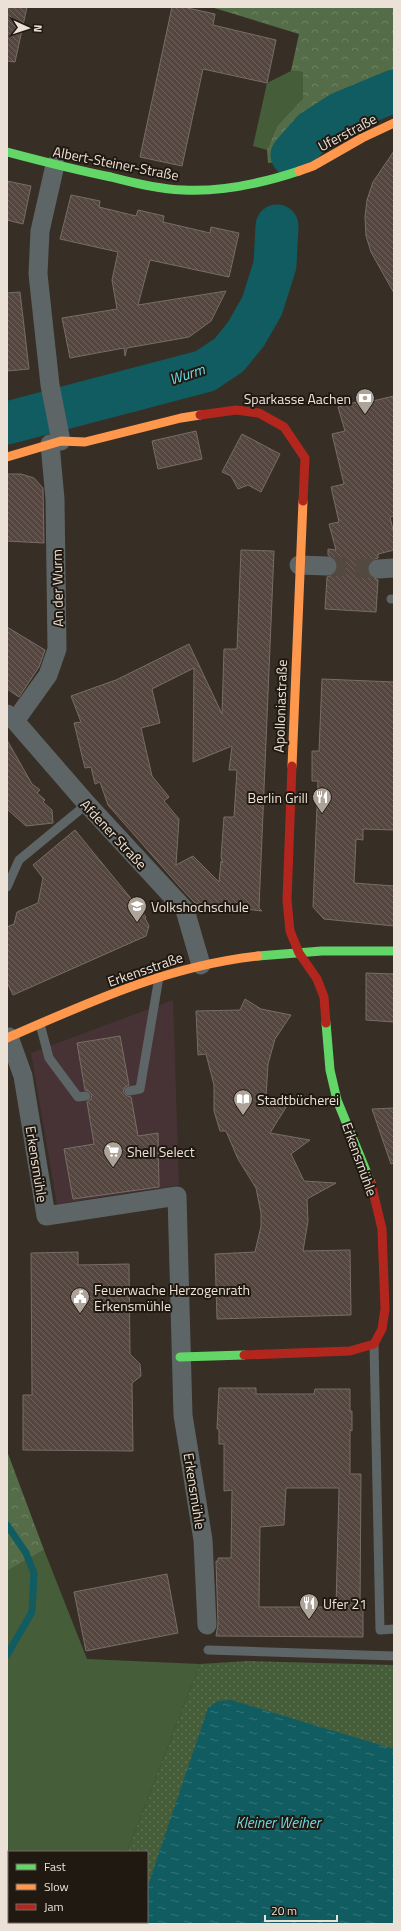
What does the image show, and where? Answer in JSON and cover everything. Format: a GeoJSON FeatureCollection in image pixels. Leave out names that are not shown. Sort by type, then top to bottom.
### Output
{"type":"FeatureCollection","features":[{"type":"Feature","properties":{"kind":"street","name":"Uferstraße"},"geometry":{"type":"LineString","coordinates":[[313,166],[362,138],[394,123]]}},
{"type":"Feature","properties":{"kind":"street","name":"Albert-Steiner-Straße"},"geometry":{"type":"LineString","coordinates":[[7,152],[54,165],[150,186],[184,190],[221,189],[242,186],[278,178],[313,166]]}},
{"type":"Feature","properties":{"kind":"street","name":"An der Wurm"},"geometry":{"type":"LineString","coordinates":[[11,717],[48,675],[57,650],[55,499],[56,437],[38,274],[40,230],[54,165]]}},
{"type":"Feature","properties":{"kind":"street","name":"Apolloniastraße"},"geometry":{"type":"LineString","coordinates":[[56,437],[85,442],[181,418],[236,410],[259,414],[284,427],[305,458],[299,565],[287,900],[290,931],[300,953]]}},
{"type":"Feature","properties":{"kind":"street"},"geometry":{"type":"LineString","coordinates":[[7,457],[56,437]]}},
{"type":"Feature","properties":{"kind":"street"},"geometry":{"type":"LineString","coordinates":[[299,565],[327,566]]}},
{"type":"Feature","properties":{"kind":"street","name":"Afdener Straße"},"geometry":{"type":"LineString","coordinates":[[11,717],[87,804],[185,910],[201,965]]}},
{"type":"Feature","properties":{"kind":"street","name":"Erkensstraße"},"geometry":{"type":"LineString","coordinates":[[8,1037],[105,997],[201,965],[238,959],[300,953],[394,951]]}},
{"type":"Feature","properties":{"kind":"street","name":"Erkensmühle"},"geometry":{"type":"LineString","coordinates":[[300,953],[317,979],[324,997],[330,1070],[337,1100],[370,1179],[382,1229],[385,1309],[382,1329],[374,1344]]}},
{"type":"Feature","properties":{"kind":"street","name":"Erkensmühle"},"geometry":{"type":"LineString","coordinates":[[8,1037],[23,1076],[46,1216],[177,1196],[180,1357],[184,1415],[202,1540],[207,1625]]}},
{"type":"Feature","properties":{"kind":"street"},"geometry":{"type":"LineString","coordinates":[[180,1357],[350,1352],[374,1344]]}},
{"type":"Feature","properties":{"kind":"lane"},"geometry":{"type":"LineString","coordinates":[[7,887],[18,860],[87,804]]}},
{"type":"Feature","properties":{"kind":"lane"},"geometry":{"type":"LineString","coordinates":[[130,1091],[140,1089],[159,978]]}},
{"type":"Feature","properties":{"kind":"lane"},"geometry":{"type":"LineString","coordinates":[[40,1024],[49,1058],[78,1096],[86,1096]]}},
{"type":"Feature","properties":{"kind":"lane"},"geometry":{"type":"LineString","coordinates":[[382,1229],[394,1228]]}},
{"type":"Feature","properties":{"kind":"lane"},"geometry":{"type":"LineString","coordinates":[[374,1344],[380,1630],[394,1629]]}},
{"type":"Feature","properties":{"kind":"lane"},"geometry":{"type":"LineString","coordinates":[[208,1650],[394,1656]]}},
{"type":"Feature","properties":{"kind":"shaded area"},"geometry":{"type":"Polygon","coordinates":[[[173,1000],[179,1185],[57,1204],[31,1053],[173,1000]]]}},
{"type":"Feature","properties":{"kind":"green space"},"geometry":{"type":"Polygon","coordinates":[[[211,7],[394,7],[394,107],[351,124],[311,148],[290,158],[268,163],[267,150],[277,126],[303,98],[303,72],[291,71],[299,34],[211,7]]]}},
{"type":"Feature","properties":{"kind":"green space"},"geometry":{"type":"Polygon","coordinates":[[[291,71],[303,72],[303,98],[277,126],[267,150],[253,146],[267,83],[291,71]]]}},
{"type":"Feature","properties":{"kind":"green space"},"geometry":{"type":"Polygon","coordinates":[[[7,1451],[44,1550],[7,1571],[7,1451]]]}},
{"type":"Feature","properties":{"kind":"green space"},"geometry":{"type":"Polygon","coordinates":[[[44,1550],[87,1659],[200,1664],[127,1851],[8,1851],[8,1923],[99,1924],[7,1924],[7,1571],[44,1550]]]}},
{"type":"Feature","properties":{"kind":"green space","name":"Kleiner Weiher"},"geometry":{"type":"Polygon","coordinates":[[[249,1661],[394,1665],[394,1924],[99,1924],[148,1923],[148,1851],[127,1851],[200,1664],[249,1661]]]}},
{"type":"Feature","properties":{"kind":"water","name":"Kleiner Weiher"},"geometry":{"type":"Polygon","coordinates":[[[231,1700],[394,1749],[394,1924],[135,1924],[148,1923],[148,1885],[208,1708],[218,1701],[231,1700]]]}},
{"type":"Feature","properties":{"kind":"building"},"geometry":{"type":"Polygon","coordinates":[[[7,7],[27,7],[15,62],[7,61],[7,7]]]}},
{"type":"Feature","properties":{"kind":"building"},"geometry":{"type":"Polygon","coordinates":[[[172,7],[183,7],[215,14],[213,25],[276,40],[267,83],[203,69],[182,166],[140,157],[172,7]]]}},
{"type":"Feature","properties":{"kind":"building"},"geometry":{"type":"Polygon","coordinates":[[[394,151],[394,293],[371,252],[366,236],[365,217],[367,200],[373,182],[394,151]]]}},
{"type":"Feature","properties":{"kind":"building"},"geometry":{"type":"Polygon","coordinates":[[[7,181],[31,186],[23,224],[7,220],[7,181]]]}},
{"type":"Feature","properties":{"kind":"building"},"geometry":{"type":"Polygon","coordinates":[[[71,195],[100,201],[99,207],[136,216],[138,210],[164,216],[163,222],[210,233],[211,227],[239,233],[229,277],[150,260],[138,305],[226,291],[211,321],[189,337],[127,348],[125,356],[124,348],[70,358],[62,318],[117,309],[112,280],[118,252],[60,239],[71,195]]]}},
{"type":"Feature","properties":{"kind":"building"},"geometry":{"type":"Polygon","coordinates":[[[20,292],[29,369],[7,371],[7,293],[20,292]]]}},
{"type":"Feature","properties":{"kind":"building"},"geometry":{"type":"Polygon","coordinates":[[[394,396],[394,516],[390,517],[394,534],[394,550],[378,554],[378,558],[372,560],[368,564],[369,575],[378,580],[376,612],[325,609],[327,577],[332,575],[338,567],[336,561],[328,555],[328,549],[336,550],[329,524],[339,522],[331,487],[344,484],[332,434],[345,431],[338,407],[364,400],[364,403],[394,396]]]}},
{"type":"Feature","properties":{"kind":"building"},"geometry":{"type":"Polygon","coordinates":[[[196,431],[202,459],[158,469],[152,441],[196,431]]]}},
{"type":"Feature","properties":{"kind":"building"},"geometry":{"type":"Polygon","coordinates":[[[242,434],[280,454],[261,492],[248,485],[238,489],[231,476],[222,472],[242,434]]]}},
{"type":"Feature","properties":{"kind":"building"},"geometry":{"type":"Polygon","coordinates":[[[7,474],[21,474],[34,478],[43,488],[44,543],[7,541],[7,474]]]}},
{"type":"Feature","properties":{"kind":"building"},"geometry":{"type":"Polygon","coordinates":[[[241,550],[274,551],[259,908],[262,911],[195,903],[180,887],[108,805],[100,782],[95,784],[91,767],[85,768],[74,723],[81,722],[71,696],[116,680],[189,644],[222,714],[224,649],[237,649],[241,550]],[[194,668],[152,689],[160,723],[141,728],[152,776],[169,797],[164,801],[179,819],[176,865],[193,856],[219,882],[221,861],[223,863],[221,857],[224,817],[234,817],[237,770],[229,770],[232,746],[193,762],[194,668]]]}},
{"type":"Feature","properties":{"kind":"building"},"geometry":{"type":"Polygon","coordinates":[[[7,627],[45,650],[39,667],[19,697],[7,689],[7,627]]]}},
{"type":"Feature","properties":{"kind":"building"},"geometry":{"type":"Polygon","coordinates":[[[322,679],[394,682],[394,830],[363,829],[363,840],[356,839],[354,883],[394,886],[394,926],[324,919],[313,907],[318,781],[312,781],[312,751],[319,751],[322,679]]]}},
{"type":"Feature","properties":{"kind":"building"},"geometry":{"type":"Polygon","coordinates":[[[7,740],[32,784],[40,790],[37,793],[45,800],[43,802],[52,810],[53,823],[26,826],[7,809],[7,740]]]}},
{"type":"Feature","properties":{"kind":"building"},"geometry":{"type":"Polygon","coordinates":[[[75,830],[146,917],[145,918],[149,926],[146,936],[13,995],[7,982],[7,927],[14,924],[17,912],[38,903],[43,878],[33,865],[75,830]]]}},
{"type":"Feature","properties":{"kind":"building"},"geometry":{"type":"Polygon","coordinates":[[[366,973],[394,974],[394,1022],[366,1020],[366,973]]]}},
{"type":"Feature","properties":{"kind":"building"},"geometry":{"type":"Polygon","coordinates":[[[245,999],[261,1009],[291,1015],[275,1039],[268,1064],[266,1097],[288,1104],[270,1133],[310,1140],[291,1154],[304,1181],[336,1183],[307,1199],[308,1221],[303,1251],[350,1250],[351,1315],[217,1319],[215,1254],[255,1252],[261,1226],[261,1213],[256,1188],[238,1159],[226,1131],[220,1131],[214,1111],[214,1085],[206,1054],[198,1055],[196,1011],[240,1010],[245,999]]]}},
{"type":"Feature","properties":{"kind":"building"},"geometry":{"type":"Polygon","coordinates":[[[120,1036],[129,1085],[125,1087],[123,1092],[127,1096],[131,1097],[138,1136],[158,1133],[159,1187],[73,1199],[64,1149],[94,1144],[87,1102],[91,1099],[92,1095],[89,1091],[85,1090],[77,1043],[120,1036]]]}},
{"type":"Feature","properties":{"kind":"building"},"geometry":{"type":"Polygon","coordinates":[[[394,1108],[394,1163],[391,1164],[372,1109],[394,1108]]]}},
{"type":"Feature","properties":{"kind":"building","name":"Feuerwache Herzogenrath Erkensmühle"},"geometry":{"type":"Polygon","coordinates":[[[78,1252],[78,1265],[129,1264],[130,1354],[140,1364],[141,1376],[132,1383],[133,1451],[23,1450],[23,1395],[32,1395],[31,1253],[78,1252]]]}},
{"type":"Feature","properties":{"kind":"building"},"geometry":{"type":"Polygon","coordinates":[[[219,1388],[256,1388],[256,1394],[314,1394],[315,1389],[350,1389],[352,1431],[350,1430],[350,1474],[361,1474],[360,1608],[363,1608],[363,1637],[216,1636],[218,1624],[216,1561],[218,1561],[218,1558],[231,1558],[232,1490],[224,1491],[224,1444],[219,1444],[219,1429],[217,1429],[219,1388]],[[286,1488],[284,1525],[260,1527],[259,1607],[336,1607],[339,1488],[286,1488]]]}},
{"type":"Feature","properties":{"kind":"building"},"geometry":{"type":"Polygon","coordinates":[[[167,1574],[178,1633],[86,1651],[74,1592],[167,1574]]]}},
{"type":"Feature","properties":{"kind":"waterway","name":"Wurm"},"geometry":{"type":"LineString","coordinates":[[292,155],[313,131],[341,113],[394,91]]}},
{"type":"Feature","properties":{"kind":"waterway","name":"Wurm"},"geometry":{"type":"LineString","coordinates":[[7,423],[205,371],[229,355],[246,334],[262,306],[275,265],[277,226]]}},
{"type":"Feature","properties":{"kind":"waterway"},"geometry":{"type":"LineString","coordinates":[[135,408],[143,388]]}},
{"type":"Feature","properties":{"kind":"waterway"},"geometry":{"type":"LineString","coordinates":[[7,1525],[26,1553],[34,1573],[32,1612],[7,1655]]}},
{"type":"Feature","properties":{"kind":"tunnel"},"geometry":{"type":"LineString","coordinates":[[327,566],[378,569]]}},
{"type":"Feature","properties":{"kind":"traffic: fast"},"geometry":{"type":"LineString","coordinates":[[7,152],[155,187],[174,189],[212,190],[242,186],[299,171]]}},
{"type":"Feature","properties":{"kind":"traffic: fast"},"geometry":{"type":"LineString","coordinates":[[258,956],[322,951],[394,951]]}},
{"type":"Feature","properties":{"kind":"traffic: fast"},"geometry":{"type":"LineString","coordinates":[[326,1023],[330,1070],[337,1100],[371,1183]]}},
{"type":"Feature","properties":{"kind":"traffic: fast"},"geometry":{"type":"LineString","coordinates":[[180,1357],[244,1355]]}},
{"type":"Feature","properties":{"kind":"traffic: slow"},"geometry":{"type":"LineString","coordinates":[[299,171],[313,166],[362,138],[394,123]]}},
{"type":"Feature","properties":{"kind":"traffic: slow"},"geometry":{"type":"LineString","coordinates":[[7,457],[61,441],[85,442],[181,418],[200,415]]}},
{"type":"Feature","properties":{"kind":"traffic: slow"},"geometry":{"type":"LineString","coordinates":[[292,766],[303,501]]}},
{"type":"Feature","properties":{"kind":"traffic: slow"},"geometry":{"type":"LineString","coordinates":[[7,1038],[68,1011],[160,977],[224,961],[258,956]]}},
{"type":"Feature","properties":{"kind":"traffic: jam"},"geometry":{"type":"LineString","coordinates":[[200,415],[236,410],[259,413],[284,427],[305,458],[303,501]]}},
{"type":"Feature","properties":{"kind":"traffic: jam"},"geometry":{"type":"LineString","coordinates":[[292,766],[287,900],[290,931],[299,953],[317,979],[324,997],[326,1023]]}},
{"type":"Feature","properties":{"kind":"traffic: jam"},"geometry":{"type":"LineString","coordinates":[[244,1355],[350,1351],[374,1344],[382,1329],[385,1309],[382,1229],[371,1183]]}},
{"type":"Feature","properties":{"kind":"place","name":"Sparkasse Aachen"},"geometry":{"type":"Point","coordinates":[365,415]}},
{"type":"Feature","properties":{"kind":"place","name":"Berlin Grill"},"geometry":{"type":"Point","coordinates":[322,814]}},
{"type":"Feature","properties":{"kind":"place","name":"Volkshochschule"},"geometry":{"type":"Point","coordinates":[137,923]}},
{"type":"Feature","properties":{"kind":"place","name":"Stadtbücherei"},"geometry":{"type":"Point","coordinates":[243,1116]}},
{"type":"Feature","properties":{"kind":"place","name":"Shell Select"},"geometry":{"type":"Point","coordinates":[113,1168]}},
{"type":"Feature","properties":{"kind":"place","name":"Feuerwache Herzogenrath Erkensmühle"},"geometry":{"type":"Point","coordinates":[80,1314]}},
{"type":"Feature","properties":{"kind":"place","name":"Ufer 21"},"geometry":{"type":"Point","coordinates":[309,1620]}}]}
